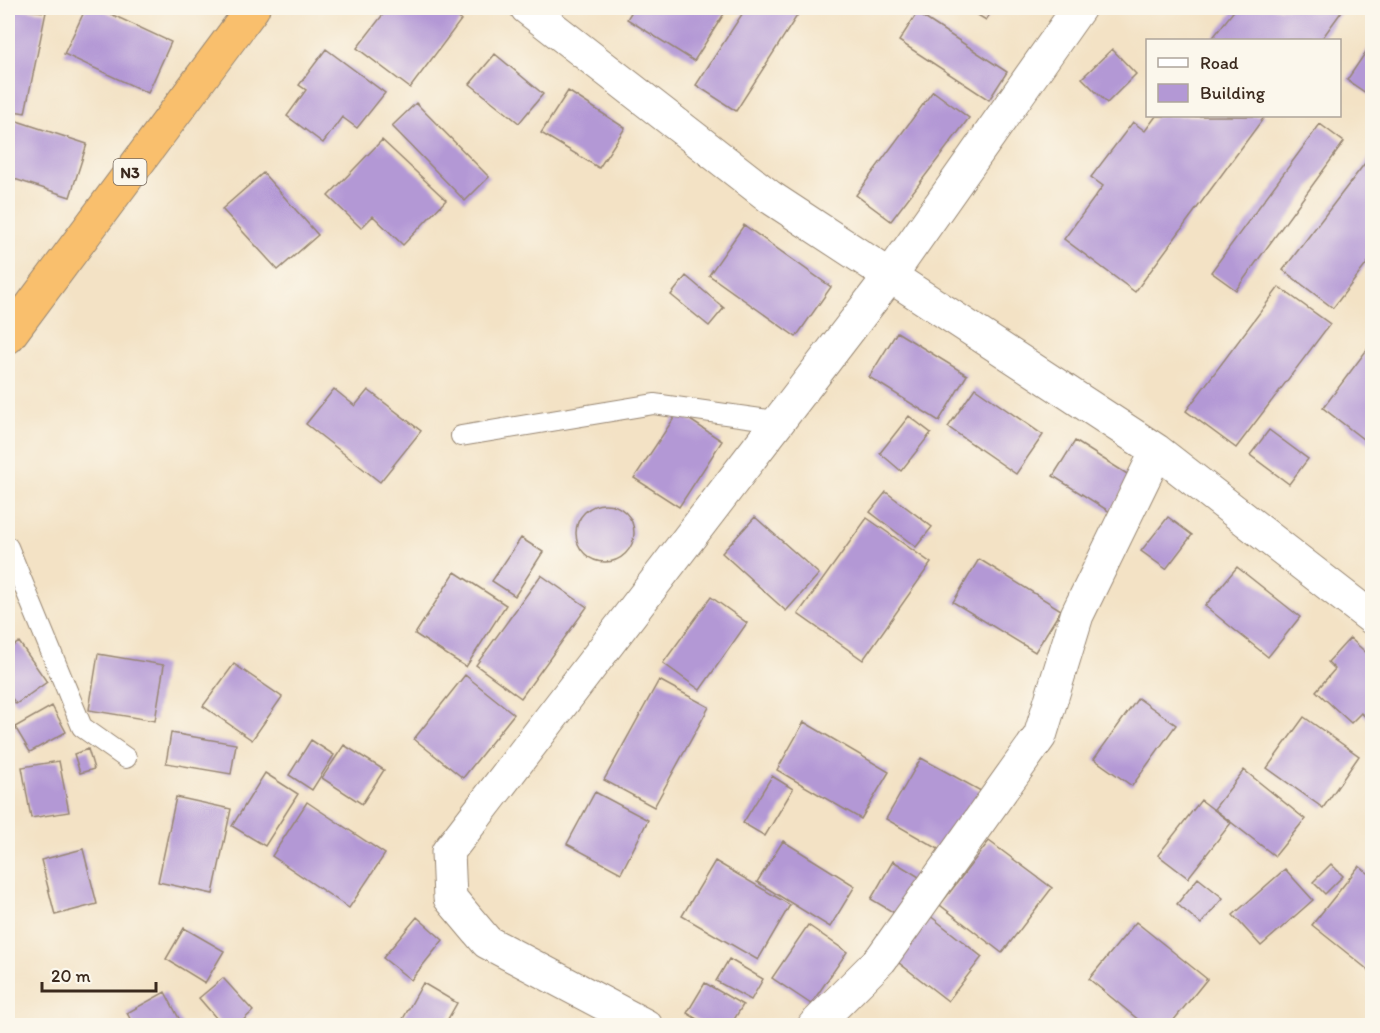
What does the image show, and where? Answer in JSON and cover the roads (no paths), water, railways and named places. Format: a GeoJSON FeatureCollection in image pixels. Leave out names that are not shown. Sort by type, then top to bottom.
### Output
{"type":"FeatureCollection","features":[{"type":"Feature","properties":{"kind":"highway","name":"N3"},"geometry":{"type":"LineString","coordinates":[[8,337],[253,8]]}},
{"type":"Feature","properties":{"kind":"street"},"geometry":{"type":"LineString","coordinates":[[527,8],[762,190],[1157,451],[1372,618]]}},
{"type":"Feature","properties":{"kind":"street"},"geometry":{"type":"LineString","coordinates":[[646,1026],[487,942],[450,898],[448,852],[776,421],[890,276],[1079,8]]}},
{"type":"Feature","properties":{"kind":"street"},"geometry":{"type":"LineString","coordinates":[[814,1026],[881,959],[1040,736],[1077,615],[1157,451]]}},
{"type":"Feature","properties":{"kind":"lane"},"geometry":{"type":"LineString","coordinates":[[461,436],[654,404],[776,421]]}},
{"type":"Feature","properties":{"kind":"lane"},"geometry":{"type":"LineString","coordinates":[[8,547],[82,727],[126,758]]}}]}
